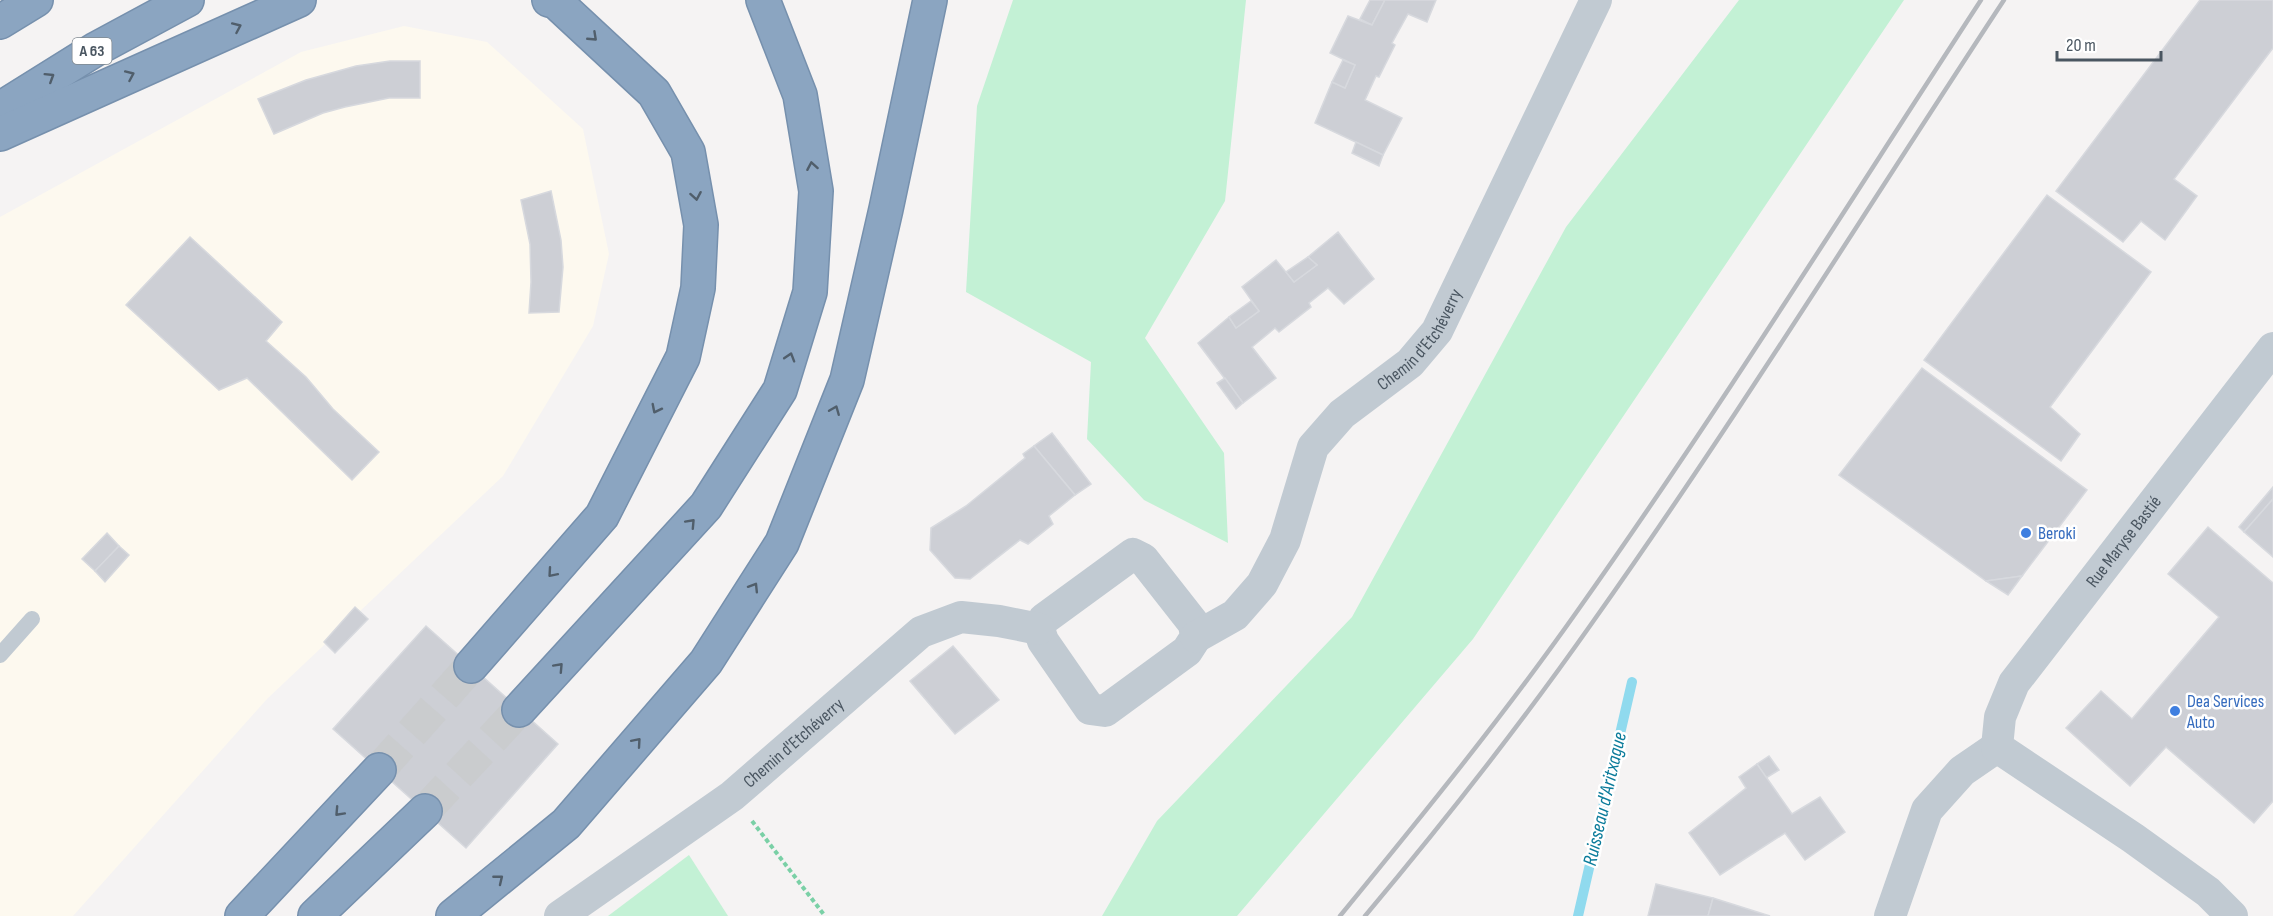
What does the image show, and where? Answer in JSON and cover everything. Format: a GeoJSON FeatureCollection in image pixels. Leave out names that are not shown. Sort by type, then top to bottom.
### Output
{"type":"FeatureCollection","features":[{"type":"Feature","properties":{"kind":"highway"},"geometry":{"type":"LineString","coordinates":[[0,22],[36,0]]}},
{"type":"Feature","properties":{"kind":"highway","name":"A 63"},"geometry":{"type":"LineString","coordinates":[[0,108],[96,49],[187,0]]}},
{"type":"Feature","properties":{"kind":"highway"},"geometry":{"type":"LineString","coordinates":[[0,134],[299,0]]}},
{"type":"Feature","properties":{"kind":"highway"},"geometry":{"type":"LineString","coordinates":[[471,666],[602,516],[683,357],[698,288],[701,225],[688,152],[654,93],[556,2],[549,0]]}},
{"type":"Feature","properties":{"kind":"highway"},"geometry":{"type":"LineString","coordinates":[[519,710],[706,507],[780,390],[810,292],[816,190],[800,95],[763,0]]}},
{"type":"Feature","properties":{"kind":"highway"},"geometry":{"type":"LineString","coordinates":[[453,916],[566,824],[706,662],[782,543],[847,380],[930,0]]}},
{"type":"Feature","properties":{"kind":"highway"},"geometry":{"type":"LineString","coordinates":[[242,916],[379,770]]}},
{"type":"Feature","properties":{"kind":"highway"},"geometry":{"type":"LineString","coordinates":[[315,916],[424,811]]}},
{"type":"Feature","properties":{"kind":"street","name":"Chemin d'Etchéverry"},"geometry":{"type":"LineString","coordinates":[[560,916],[732,796],[921,632],[961,617],[999,621],[1039,629],[1043,641],[1090,709],[1105,711],[1187,651],[1196,637],[1235,615],[1262,584],[1285,540],[1313,447],[1342,414],[1410,363],[1437,331],[1596,0]]}},
{"type":"Feature","properties":{"kind":"street","name":"Rue Maryse Bastié"},"geometry":{"type":"LineString","coordinates":[[1997,747],[2000,717],[2014,682],[2273,348]]}},
{"type":"Feature","properties":{"kind":"street"},"geometry":{"type":"LineString","coordinates":[[1039,629],[1044,619],[1133,554],[1143,559],[1194,624],[1196,637]]}},
{"type":"Feature","properties":{"kind":"street"},"geometry":{"type":"LineString","coordinates":[[1890,916],[1927,810],[1962,771],[1997,747],[2152,851],[2208,892],[2232,916]]}},
{"type":"Feature","properties":{"kind":"lane"},"geometry":{"type":"LineString","coordinates":[[0,655],[32,619]]}},
{"type":"Feature","properties":{"kind":"path"},"geometry":{"type":"LineString","coordinates":[[732,796],[825,916]]}},
{"type":"Feature","properties":{"kind":"shaded area"},"geometry":{"type":"Polygon","coordinates":[[[404,26],[487,42],[583,129],[609,254],[593,326],[503,476],[267,699],[73,916],[0,916],[0,217],[301,52],[404,26]]]}},
{"type":"Feature","properties":{"kind":"green space"},"geometry":{"type":"Polygon","coordinates":[[[1013,0],[1246,0],[1225,201],[1145,338],[1224,453],[1228,543],[1144,500],[1087,439],[1091,362],[966,292],[977,106],[1013,0]]]}},
{"type":"Feature","properties":{"kind":"green space"},"geometry":{"type":"Polygon","coordinates":[[[1739,0],[1904,0],[1473,639],[1237,916],[1102,916],[1157,821],[1352,617],[1566,227],[1739,0]]]}},
{"type":"Feature","properties":{"kind":"green space"},"geometry":{"type":"Polygon","coordinates":[[[689,855],[728,916],[608,916],[689,855]]]}},
{"type":"Feature","properties":{"kind":"building"},"geometry":{"type":"Polygon","coordinates":[[[1370,0],[1385,0],[1372,25],[1360,19],[1370,0]]]}},
{"type":"Feature","properties":{"kind":"building"},"geometry":{"type":"Polygon","coordinates":[[[1385,0],[1436,0],[1427,22],[1408,14],[1392,43],[1395,45],[1379,77],[1376,76],[1365,100],[1402,118],[1383,155],[1315,123],[1332,82],[1345,88],[1355,65],[1330,53],[1348,16],[1372,25],[1385,0]]]}},
{"type":"Feature","properties":{"kind":"building"},"geometry":{"type":"Polygon","coordinates":[[[2200,0],[2273,0],[2273,48],[2174,179],[2197,196],[2165,240],[2141,221],[2123,242],[2056,191],[2200,0]]]}},
{"type":"Feature","properties":{"kind":"building"},"geometry":{"type":"Polygon","coordinates":[[[1343,60],[1355,65],[1345,88],[1332,82],[1343,60]]]}},
{"type":"Feature","properties":{"kind":"building"},"geometry":{"type":"Polygon","coordinates":[[[390,61],[420,61],[420,98],[389,98],[345,107],[323,113],[274,134],[258,99],[306,80],[356,66],[390,61]]]}},
{"type":"Feature","properties":{"kind":"building"},"geometry":{"type":"Polygon","coordinates":[[[1356,142],[1383,155],[1379,166],[1352,153],[1356,142]]]}},
{"type":"Feature","properties":{"kind":"building"},"geometry":{"type":"Polygon","coordinates":[[[551,191],[561,240],[563,267],[559,312],[529,313],[530,244],[521,200],[551,191]]]}},
{"type":"Feature","properties":{"kind":"building"},"geometry":{"type":"Polygon","coordinates":[[[2047,195],[2151,272],[2050,407],[2080,434],[2061,461],[1924,360],[2047,195]]]}},
{"type":"Feature","properties":{"kind":"building"},"geometry":{"type":"Polygon","coordinates":[[[1338,232],[1374,279],[1344,304],[1328,288],[1309,303],[1311,307],[1279,332],[1275,328],[1252,347],[1276,378],[1243,403],[1198,343],[1229,317],[1236,328],[1259,311],[1242,287],[1276,260],[1294,282],[1317,265],[1308,257],[1338,232]]]}},
{"type":"Feature","properties":{"kind":"building"},"geometry":{"type":"Polygon","coordinates":[[[190,237],[282,322],[266,341],[306,377],[333,409],[379,452],[352,480],[247,378],[219,390],[126,305],[190,237]]]}},
{"type":"Feature","properties":{"kind":"building"},"geometry":{"type":"Polygon","coordinates":[[[1308,257],[1317,265],[1294,282],[1286,272],[1308,257]]]}},
{"type":"Feature","properties":{"kind":"building"},"geometry":{"type":"Polygon","coordinates":[[[1251,301],[1259,311],[1236,328],[1229,317],[1251,301]]]}},
{"type":"Feature","properties":{"kind":"building"},"geometry":{"type":"Polygon","coordinates":[[[1922,368],[2087,490],[2022,576],[1986,581],[1839,475],[1922,368]]]}},
{"type":"Feature","properties":{"kind":"building"},"geometry":{"type":"Polygon","coordinates":[[[1225,378],[1243,403],[1236,409],[1217,383],[1225,378]]]}},
{"type":"Feature","properties":{"kind":"building"},"geometry":{"type":"Polygon","coordinates":[[[1052,433],[1091,484],[1075,495],[1034,446],[1052,433]]]}},
{"type":"Feature","properties":{"kind":"building"},"geometry":{"type":"Polygon","coordinates":[[[1034,446],[1075,495],[1049,516],[1053,524],[1028,544],[1020,540],[970,579],[955,578],[930,550],[931,528],[966,506],[1025,458],[1023,454],[1034,446]]]}},
{"type":"Feature","properties":{"kind":"building"},"geometry":{"type":"Polygon","coordinates":[[[2273,487],[2273,499],[2244,532],[2239,527],[2273,487]]]}},
{"type":"Feature","properties":{"kind":"building"},"geometry":{"type":"Polygon","coordinates":[[[2273,499],[2273,557],[2244,532],[2273,499]]]}},
{"type":"Feature","properties":{"kind":"building"},"geometry":{"type":"Polygon","coordinates":[[[2208,527],[2273,583],[2273,801],[2254,823],[2166,747],[2130,786],[2066,728],[2101,691],[2132,719],[2219,617],[2168,574],[2208,527]]]}},
{"type":"Feature","properties":{"kind":"building"},"geometry":{"type":"Polygon","coordinates":[[[107,533],[119,546],[95,571],[82,559],[107,533]]]}},
{"type":"Feature","properties":{"kind":"building"},"geometry":{"type":"Polygon","coordinates":[[[119,546],[129,555],[105,582],[95,571],[119,546]]]}},
{"type":"Feature","properties":{"kind":"building"},"geometry":{"type":"Polygon","coordinates":[[[2022,576],[2008,595],[1986,581],[2022,576]]]}},
{"type":"Feature","properties":{"kind":"building"},"geometry":{"type":"Polygon","coordinates":[[[355,607],[368,619],[335,653],[324,642],[355,607]]]}},
{"type":"Feature","properties":{"kind":"building"},"geometry":{"type":"Polygon","coordinates":[[[426,626],[558,744],[466,848],[333,729],[426,626]]]}},
{"type":"Feature","properties":{"kind":"building"},"geometry":{"type":"Polygon","coordinates":[[[953,646],[999,700],[955,734],[910,681],[953,646]]]}},
{"type":"Feature","properties":{"kind":"building"},"geometry":{"type":"Polygon","coordinates":[[[1769,756],[1779,770],[1766,778],[1757,764],[1769,756]]]}},
{"type":"Feature","properties":{"kind":"building"},"geometry":{"type":"Polygon","coordinates":[[[1757,764],[1792,814],[1820,797],[1845,832],[1805,860],[1785,833],[1720,875],[1689,833],[1746,788],[1739,777],[1757,764]]]}},
{"type":"Feature","properties":{"kind":"building"},"geometry":{"type":"Polygon","coordinates":[[[1656,884],[1713,898],[1708,916],[1648,916],[1656,884]]]}},
{"type":"Feature","properties":{"kind":"building"},"geometry":{"type":"Polygon","coordinates":[[[1713,898],[1770,916],[1708,916],[1713,898]]]}},
{"type":"Feature","properties":{"kind":"waterway","name":"Ruisseau d'Aritxague"},"geometry":{"type":"LineString","coordinates":[[1578,916],[1632,682]]}},
{"type":"Feature","properties":{"kind":"tunnel"},"geometry":{"type":"LineString","coordinates":[[379,770],[471,666]]}},
{"type":"Feature","properties":{"kind":"tunnel"},"geometry":{"type":"LineString","coordinates":[[425,811],[519,710]]}},
{"type":"Feature","properties":{"kind":"railway"},"geometry":{"type":"LineString","coordinates":[[1340,916],[1492,727],[1578,610],[1732,383],[1981,0]]}},
{"type":"Feature","properties":{"kind":"railway"},"geometry":{"type":"LineString","coordinates":[[1365,916],[1453,809],[1565,661],[1750,392],[2004,0]]}},
{"type":"Feature","properties":{"kind":"place","name":"Beroki"},"geometry":{"type":"Point","coordinates":[2026,533]}},
{"type":"Feature","properties":{"kind":"place","name":"Dea Services Auto"},"geometry":{"type":"Point","coordinates":[2175,711]}}]}
